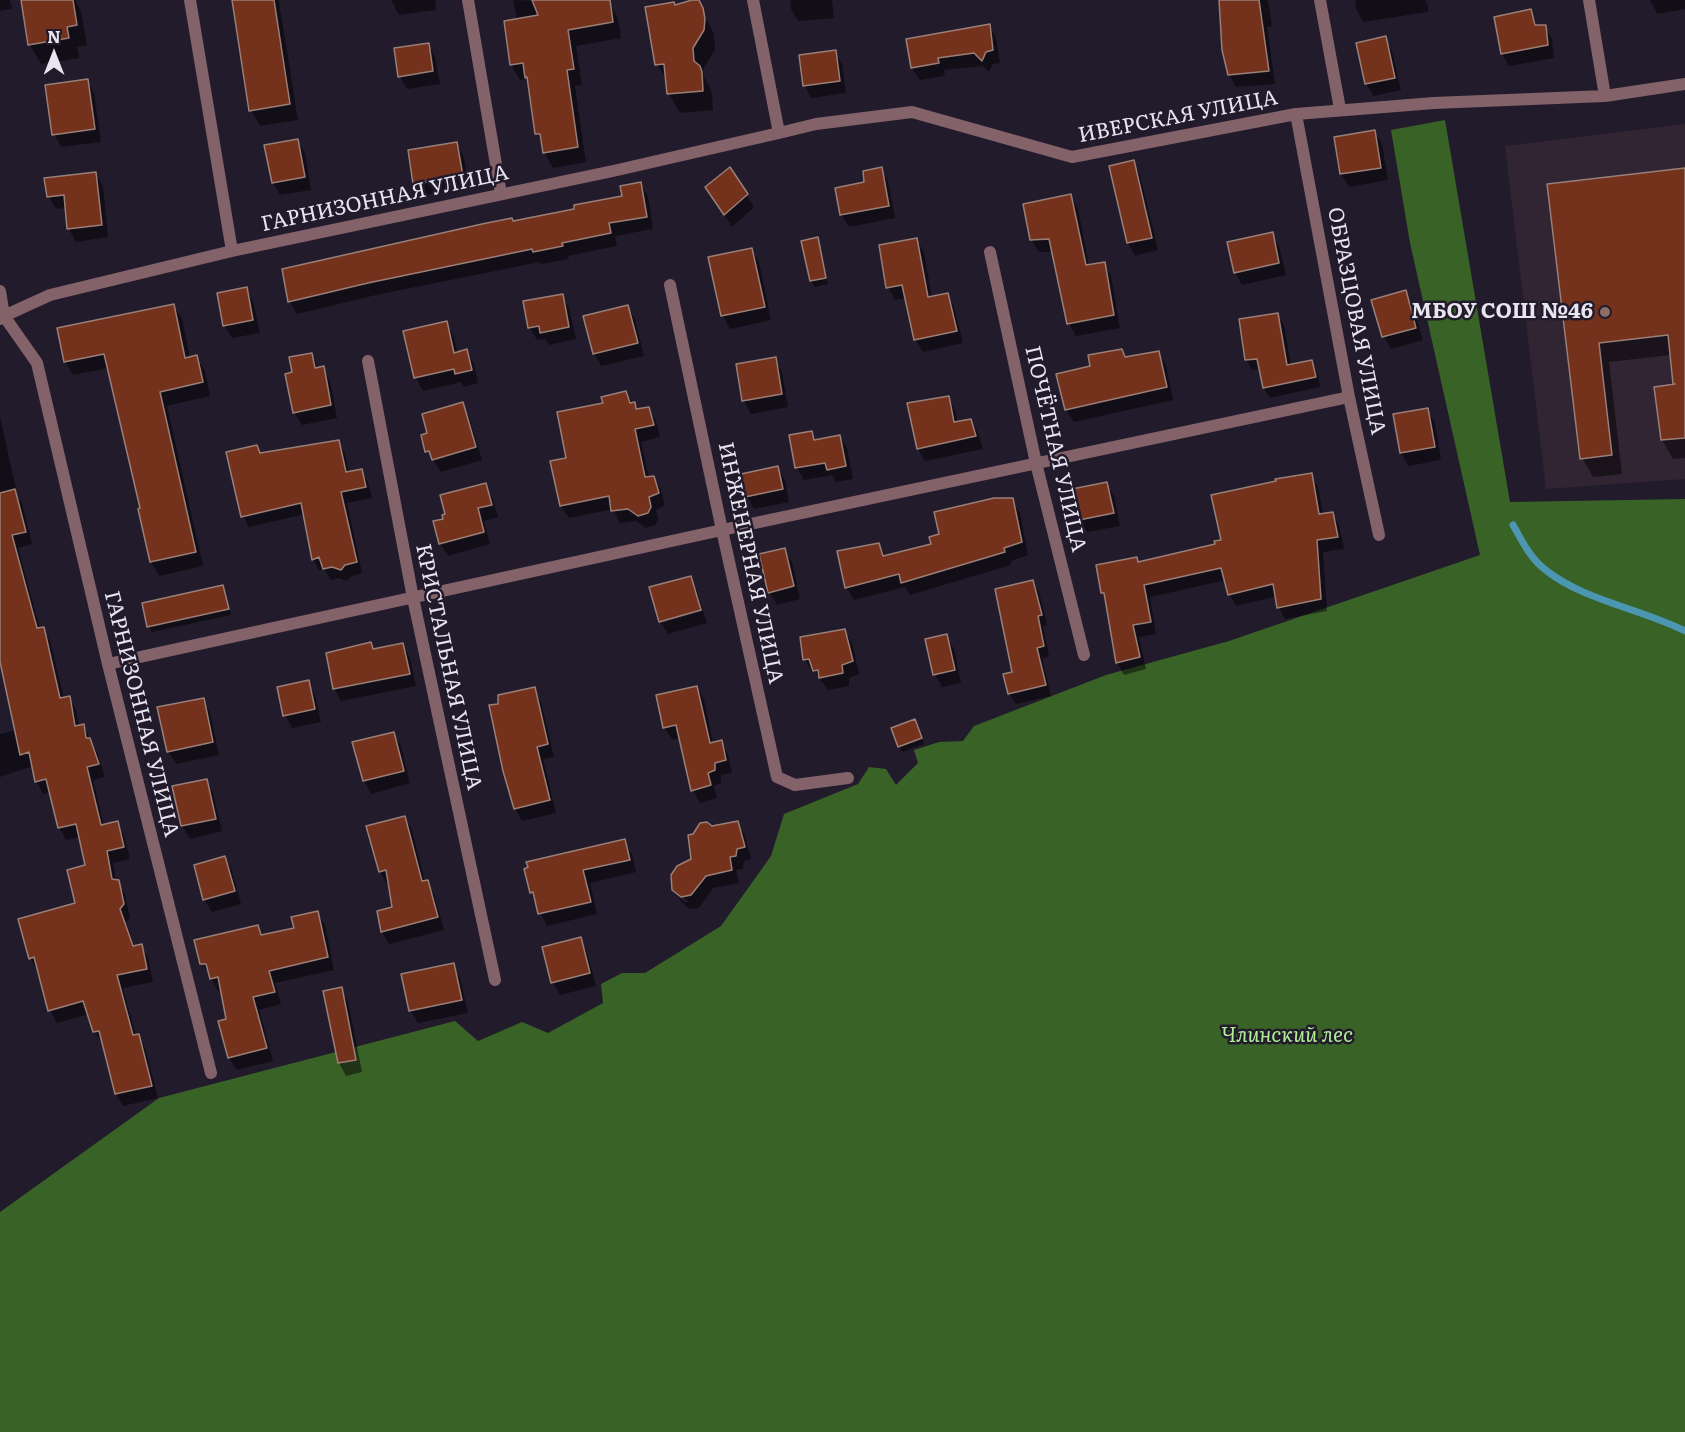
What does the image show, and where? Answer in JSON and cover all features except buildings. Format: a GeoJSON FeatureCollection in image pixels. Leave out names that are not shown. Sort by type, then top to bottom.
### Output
{"type":"FeatureCollection","features":[{"type":"Feature","properties":{"kind":"street"},"geometry":{"type":"LineString","coordinates":[[190,0],[231,251]]}},
{"type":"Feature","properties":{"kind":"street"},"geometry":{"type":"LineString","coordinates":[[468,0],[501,194]]}},
{"type":"Feature","properties":{"kind":"street"},"geometry":{"type":"LineString","coordinates":[[753,0],[779,133]]}},
{"type":"Feature","properties":{"kind":"street"},"geometry":{"type":"LineString","coordinates":[[1320,0],[1340,109]]}},
{"type":"Feature","properties":{"kind":"street"},"geometry":{"type":"LineString","coordinates":[[1589,0],[1605,96]]}},
{"type":"Feature","properties":{"kind":"street","name":"ИВЕРСКАЯ УЛИЦА"},"geometry":{"type":"LineString","coordinates":[[779,133],[816,124],[912,112],[1072,158],[1296,114],[1340,109],[1605,96],[1685,84]]}},
{"type":"Feature","properties":{"kind":"street","name":"ОБРАЗЦОВАЯ УЛИЦА"},"geometry":{"type":"LineString","coordinates":[[1296,114],[1348,397],[1379,535]]}},
{"type":"Feature","properties":{"kind":"street","name":"ГАРНИЗОННАЯ УЛИЦА"},"geometry":{"type":"LineString","coordinates":[[211,1073],[108,664],[37,363],[2,317],[50,296],[231,251],[613,171],[779,133]]}},
{"type":"Feature","properties":{"kind":"street","name":"ПОЧЁТНАЯ УЛИЦА"},"geometry":{"type":"LineString","coordinates":[[990,252],[1036,463],[1084,655]]}},
{"type":"Feature","properties":{"kind":"street","name":"ИНЖЕНЕРНАЯ УЛИЦА"},"geometry":{"type":"LineString","coordinates":[[670,285],[777,777],[795,785],[848,778]]}},
{"type":"Feature","properties":{"kind":"street"},"geometry":{"type":"LineString","coordinates":[[0,291],[2,317]]}},
{"type":"Feature","properties":{"kind":"street","name":"КРИСТАЛЬНАЯ УЛИЦА"},"geometry":{"type":"LineString","coordinates":[[368,361],[413,598],[495,980]]}},
{"type":"Feature","properties":{"kind":"street"},"geometry":{"type":"LineString","coordinates":[[108,664],[1348,397]]}},
{"type":"Feature","properties":{"kind":"shaded area","name":"МБОУ СОШ №46"},"geometry":{"type":"Polygon","coordinates":[[[1685,124],[1685,479],[1546,489],[1505,146],[1685,124]]]}},
{"type":"Feature","properties":{"kind":"green space","name":"Члинский лес"},"geometry":{"type":"Polygon","coordinates":[[[1445,120],[1510,502],[1685,499],[1685,1432],[0,1432],[0,1212],[159,1098],[455,1021],[478,1041],[522,1022],[548,1033],[603,1003],[601,984],[622,973],[645,973],[721,926],[771,856],[784,814],[858,784],[869,767],[886,769],[896,785],[918,763],[914,750],[939,742],[963,741],[974,726],[1106,675],[1229,641],[1480,555],[1410,243],[1391,130],[1445,120]]]}},
{"type":"Feature","properties":{"kind":"waterway"},"geometry":{"type":"LineString","coordinates":[[1513,525],[1533,558],[1557,578],[1592,596],[1685,631]]}},
{"type":"Feature","properties":{"kind":"place","name":"МБОУ СОШ №46"},"geometry":{"type":"Point","coordinates":[1605,312]}}]}
